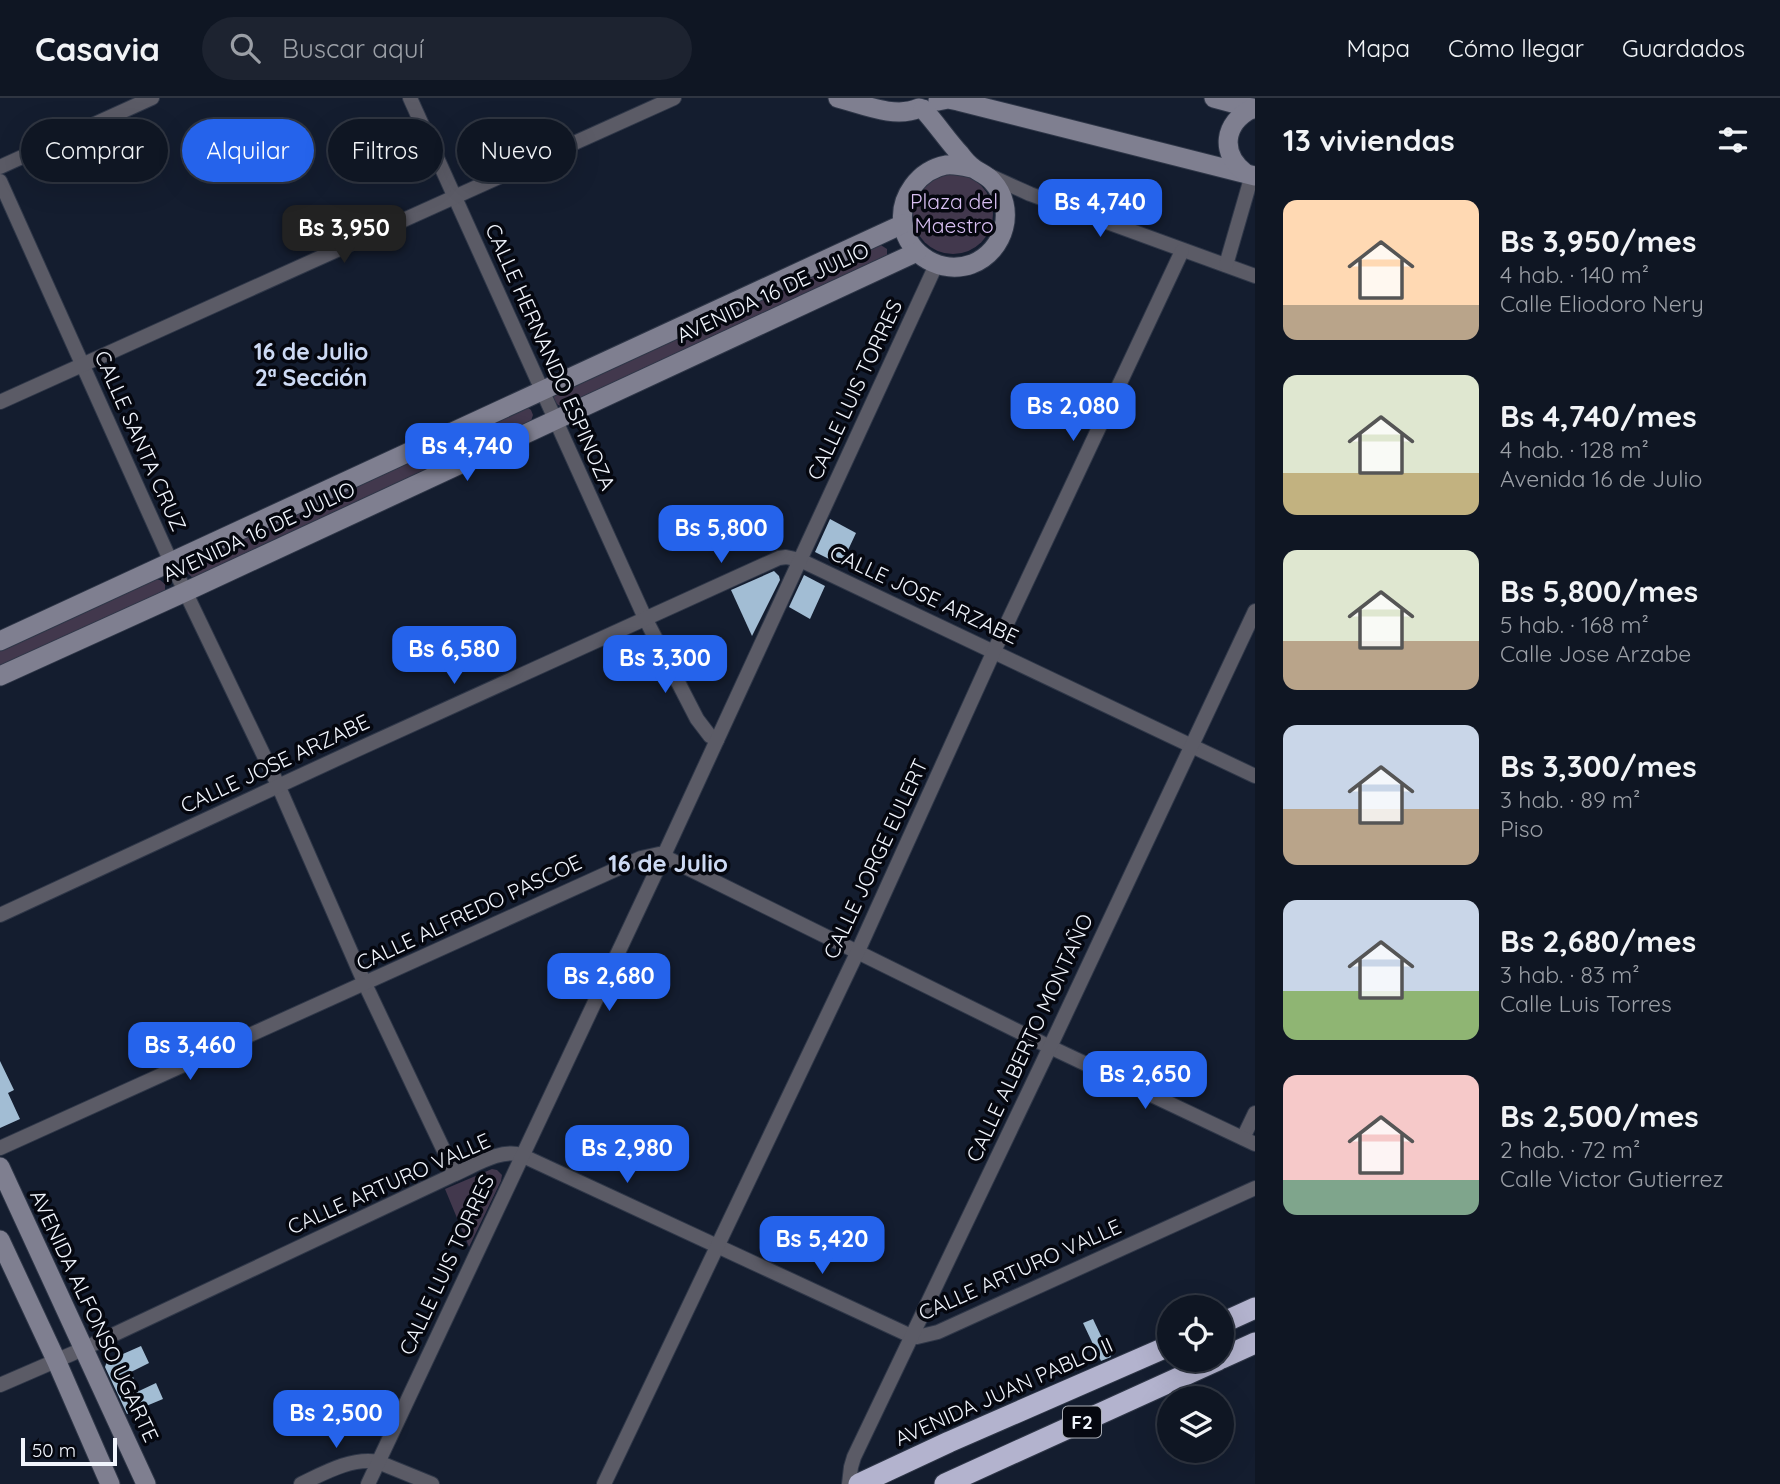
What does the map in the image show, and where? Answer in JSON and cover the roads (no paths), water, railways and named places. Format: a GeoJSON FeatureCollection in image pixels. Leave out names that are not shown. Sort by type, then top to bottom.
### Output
{"type":"FeatureCollection","features":[{"type":"Feature","properties":{"kind":"highway"},"geometry":{"type":"LineString","coordinates":[[1234,1318],[1255,1308]]}},
{"type":"Feature","properties":{"kind":"highway","name":"F2"},"geometry":{"type":"LineString","coordinates":[[1234,1353],[1255,1343]]}},
{"type":"Feature","properties":{"kind":"highway","name":"AVENIDA JUAN PABLO II"},"geometry":{"type":"LineString","coordinates":[[859,1484],[1157,1351]]}},
{"type":"Feature","properties":{"kind":"highway","name":"F2"},"geometry":{"type":"LineString","coordinates":[[945,1484],[1191,1372]]}},
{"type":"Feature","properties":{"kind":"street"},"geometry":{"type":"LineString","coordinates":[[0,167],[152,98]]}},
{"type":"Feature","properties":{"kind":"street","name":"CALLE HERNANDO ESPINOZA"},"geometry":{"type":"LineString","coordinates":[[410,98],[645,618],[697,719],[710,736],[717,740]]}},
{"type":"Feature","properties":{"kind":"street"},"geometry":{"type":"LineString","coordinates":[[0,401],[674,98]]}},
{"type":"Feature","properties":{"kind":"street"},"geometry":{"type":"LineString","coordinates":[[838,98],[895,113],[948,99],[958,100],[1251,175]]}},
{"type":"Feature","properties":{"kind":"street"},"geometry":{"type":"LineString","coordinates":[[1214,98],[1254,109]]}},
{"type":"Feature","properties":{"kind":"street"},"geometry":{"type":"LineString","coordinates":[[928,105],[944,136],[978,171],[999,190],[1006,211],[1000,240],[980,261],[958,267],[936,265],[917,252],[908,239],[903,224],[904,207],[910,190],[921,177],[936,168],[960,165],[978,171],[1030,194],[1255,276]]}},
{"type":"Feature","properties":{"kind":"street"},"geometry":{"type":"LineString","coordinates":[[1251,175],[1237,167],[1228,149],[1228,138],[1236,120],[1254,109]]}},
{"type":"Feature","properties":{"kind":"street"},"geometry":{"type":"LineString","coordinates":[[936,168],[944,136]]}},
{"type":"Feature","properties":{"kind":"street"},"geometry":{"type":"LineString","coordinates":[[1226,265],[1251,175]]}},
{"type":"Feature","properties":{"kind":"street","name":"CALLE SANTA CRUZ"},"geometry":{"type":"LineString","coordinates":[[0,181],[171,562],[278,785],[365,984],[455,1174]]}},
{"type":"Feature","properties":{"kind":"street"},"geometry":{"type":"LineString","coordinates":[[1006,211],[1030,194]]}},
{"type":"Feature","properties":{"kind":"street","name":"AVENIDA 16 DE JULIO"},"geometry":{"type":"LineString","coordinates":[[0,641],[903,224]]}},
{"type":"Feature","properties":{"kind":"street","name":"CALLE JORGE EULERT"},"geometry":{"type":"LineString","coordinates":[[604,1484],[858,951],[1182,251]]}},
{"type":"Feature","properties":{"kind":"street","name":"AVENIDA 16 DE JULIO"},"geometry":{"type":"LineString","coordinates":[[0,676],[917,252]]}},
{"type":"Feature","properties":{"kind":"street","name":"CALLE LUIS TORRES"},"geometry":{"type":"LineString","coordinates":[[368,1484],[664,855],[936,265]]}},
{"type":"Feature","properties":{"kind":"street","name":"CALLE JOSE ARZABE"},"geometry":{"type":"LineString","coordinates":[[0,915],[278,785],[786,557],[800,560],[995,651],[1255,776]]}},
{"type":"Feature","properties":{"kind":"street","name":"CALLE ALBERTO MONTAÑO"},"geometry":{"type":"LineString","coordinates":[[849,1484],[854,1457],[1255,611]]}},
{"type":"Feature","properties":{"kind":"street"},"geometry":{"type":"LineString","coordinates":[[664,855],[1050,1047],[1249,1141],[1255,1114]]}},
{"type":"Feature","properties":{"kind":"street","name":"CALLE ALFREDO PASCOE"},"geometry":{"type":"LineString","coordinates":[[0,1148],[640,858],[664,855]]}},
{"type":"Feature","properties":{"kind":"street","name":"CALLE ARTURO VALLE"},"geometry":{"type":"LineString","coordinates":[[0,1385],[83,1349],[455,1174],[509,1153],[522,1155],[911,1336],[926,1336],[938,1332],[1255,1188]]}},
{"type":"Feature","properties":{"kind":"street","name":"AVENIDA ALFONSO UGARTE"},"geometry":{"type":"LineString","coordinates":[[0,1167],[146,1484]]}},
{"type":"Feature","properties":{"kind":"street"},"geometry":{"type":"LineString","coordinates":[[0,1240],[110,1484]]}},
{"type":"Feature","properties":{"kind":"street"},"geometry":{"type":"LineString","coordinates":[[301,1484],[348,1464],[370,1460],[432,1484]]}},
{"type":"Feature","properties":{"kind":"district","name":"16 de Julio 2ª Sección"},"geometry":{"type":"Point","coordinates":[311,365]}},
{"type":"Feature","properties":{"kind":"district","name":"16 de Julio"},"geometry":{"type":"Point","coordinates":[668,864]}},
{"type":"Feature","properties":{"kind":"park label","name":"Plaza del Maestro"},"geometry":{"type":"Point","coordinates":[954,214]}}]}
